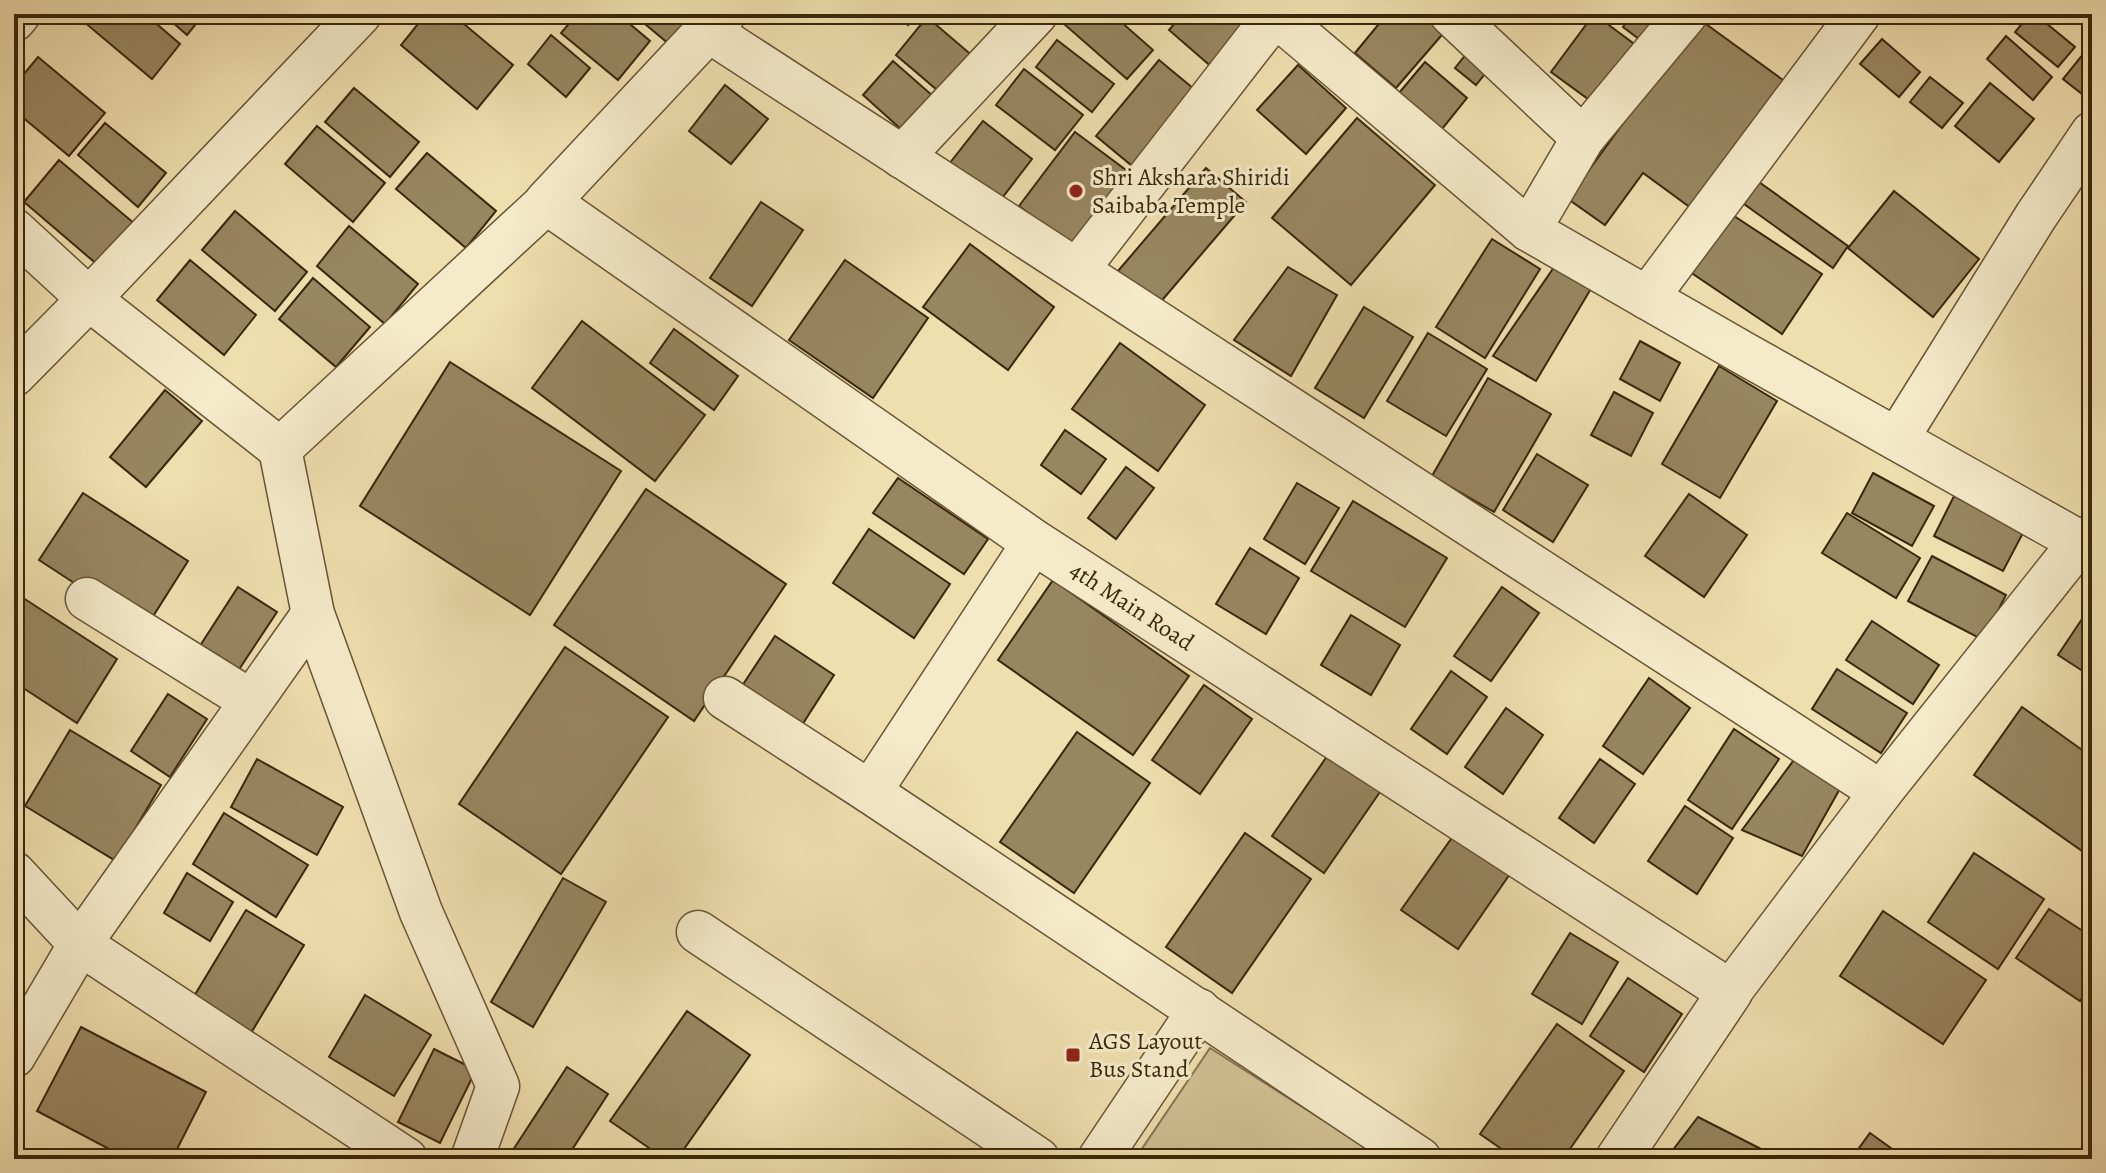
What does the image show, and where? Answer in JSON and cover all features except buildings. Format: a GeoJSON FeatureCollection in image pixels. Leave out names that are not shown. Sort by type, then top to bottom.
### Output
{"type":"FeatureCollection","features":[{"type":"Feature","properties":{"kind":"street"},"geometry":{"type":"LineString","coordinates":[[14,20],[19,14]]}},
{"type":"Feature","properties":{"kind":"street"},"geometry":{"type":"LineString","coordinates":[[14,375],[360,14]]}},
{"type":"Feature","properties":{"kind":"street"},"geometry":{"type":"LineString","coordinates":[[902,157],[1036,14]]}},
{"type":"Feature","properties":{"kind":"street"},"geometry":{"type":"LineString","coordinates":[[1077,270],[1274,14],[1529,230],[1897,439],[2086,539],[1881,792],[1730,992],[1618,1159]]}},
{"type":"Feature","properties":{"kind":"street"},"geometry":{"type":"LineString","coordinates":[[1451,14],[1583,138]]}},
{"type":"Feature","properties":{"kind":"street"},"geometry":{"type":"LineString","coordinates":[[1529,230],[1583,138],[1686,14]]}},
{"type":"Feature","properties":{"kind":"street"},"geometry":{"type":"LineString","coordinates":[[1647,298],[1859,14]]}},
{"type":"Feature","properties":{"kind":"street"},"geometry":{"type":"LineString","coordinates":[[280,449],[547,202],[715,22],[902,157],[1881,792]]}},
{"type":"Feature","properties":{"kind":"street"},"geometry":{"type":"LineString","coordinates":[[1897,439],[2036,216],[2092,133]]}},
{"type":"Feature","properties":{"kind":"street","name":"4th Main Road"},"geometry":{"type":"LineString","coordinates":[[547,202],[1034,542],[1730,992]]}},
{"type":"Feature","properties":{"kind":"street"},"geometry":{"type":"LineString","coordinates":[[14,230],[89,299],[280,449],[313,614],[421,912],[498,1086],[472,1159]]}},
{"type":"Feature","properties":{"kind":"street"},"geometry":{"type":"LineString","coordinates":[[870,792],[1034,542]]}},
{"type":"Feature","properties":{"kind":"street"},"geometry":{"type":"LineString","coordinates":[[87,599],[251,701]]}},
{"type":"Feature","properties":{"kind":"street"},"geometry":{"type":"LineString","coordinates":[[14,1056],[80,944],[313,614]]}},
{"type":"Feature","properties":{"kind":"street"},"geometry":{"type":"LineString","coordinates":[[725,698],[1420,1159]]}},
{"type":"Feature","properties":{"kind":"street"},"geometry":{"type":"LineString","coordinates":[[14,873],[80,944],[406,1159]]}},
{"type":"Feature","properties":{"kind":"street"},"geometry":{"type":"LineString","coordinates":[[698,932],[1038,1159]]}},
{"type":"Feature","properties":{"kind":"street"},"geometry":{"type":"LineString","coordinates":[[1099,1159],[1199,1010]]}},
{"type":"Feature","properties":{"kind":"shaded area"},"geometry":{"type":"Polygon","coordinates":[[[1210,1048],[1384,1159],[1135,1159],[1210,1048]]]}},
{"type":"Feature","properties":{"kind":"place","name":"Shri Akshara Shiridi Saibaba Temple"},"geometry":{"type":"Point","coordinates":[1076,191]}},
{"type":"Feature","properties":{"kind":"place","name":"AGS Layout Bus Stand"},"geometry":{"type":"Point","coordinates":[1073,1055]}}]}
